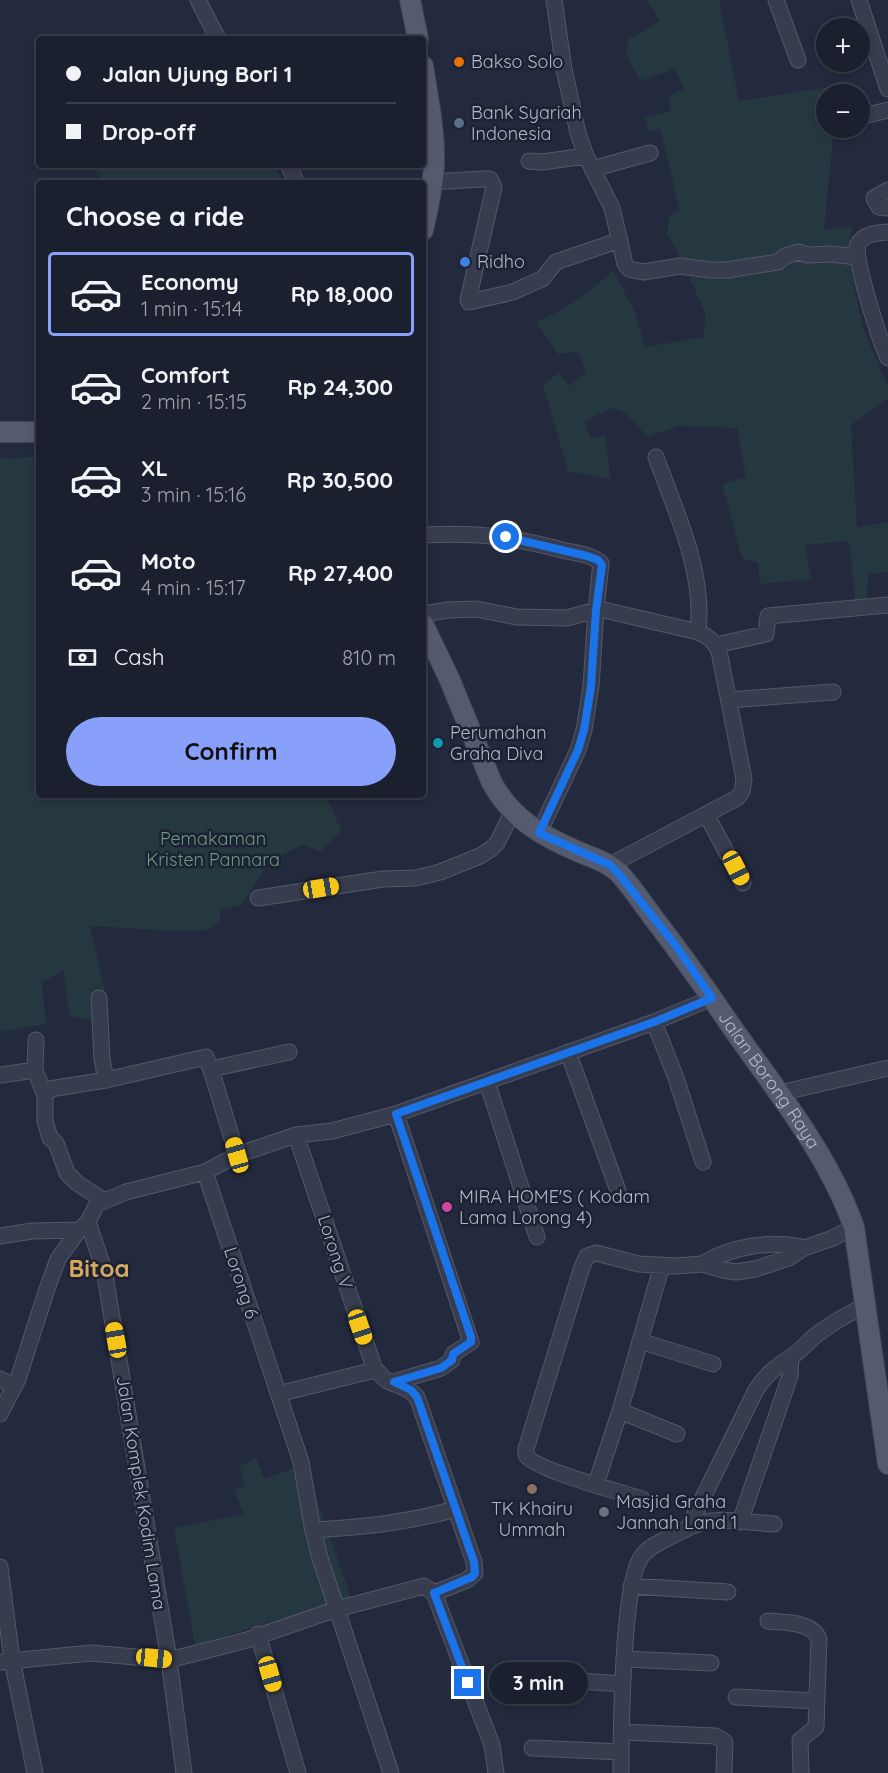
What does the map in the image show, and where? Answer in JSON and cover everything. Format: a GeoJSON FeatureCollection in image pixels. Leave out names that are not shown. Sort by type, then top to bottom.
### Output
{"type":"FeatureCollection","features":[{"type":"Feature","properties":{"kind":"main road"},"geometry":{"type":"LineString","coordinates":[[410,0],[417,36]]}},
{"type":"Feature","properties":{"kind":"main road"},"geometry":{"type":"LineString","coordinates":[[426,87],[434,164],[426,214]]}},
{"type":"Feature","properties":{"kind":"main road"},"geometry":{"type":"LineString","coordinates":[[0,432],[36,432]]}},
{"type":"Feature","properties":{"kind":"main road","name":"Jalan Borong Raya"},"geometry":{"type":"LineString","coordinates":[[426,630],[501,799],[539,833],[610,865],[628,884],[676,946],[780,1093],[828,1168],[854,1227],[864,1306],[884,1414],[888,1464]]}},
{"type":"Feature","properties":{"kind":"street"},"geometry":{"type":"LineString","coordinates":[[198,0],[216,36]]}},
{"type":"Feature","properties":{"kind":"street"},"geometry":{"type":"LineString","coordinates":[[554,0],[573,117],[589,163],[612,208],[625,264],[629,269],[643,272],[680,266],[711,270],[743,269],[778,262],[785,256],[800,252],[807,255],[858,256]]}},
{"type":"Feature","properties":{"kind":"street"},"geometry":{"type":"LineString","coordinates":[[776,0],[798,60]]}},
{"type":"Feature","properties":{"kind":"street"},"geometry":{"type":"LineString","coordinates":[[859,0],[888,89]]}},
{"type":"Feature","properties":{"kind":"street"},"geometry":{"type":"LineString","coordinates":[[870,114],[888,110]]}},
{"type":"Feature","properties":{"kind":"street"},"geometry":{"type":"LineString","coordinates":[[529,161],[589,163],[650,153]]}},
{"type":"Feature","properties":{"kind":"street"},"geometry":{"type":"LineString","coordinates":[[432,183],[490,179],[493,183],[494,187],[468,300],[472,302],[513,292],[542,279],[556,262],[620,240]]}},
{"type":"Feature","properties":{"kind":"street"},"geometry":{"type":"LineString","coordinates":[[888,190],[874,198],[879,207],[888,208]]}},
{"type":"Feature","properties":{"kind":"street"},"geometry":{"type":"LineString","coordinates":[[888,232],[872,234],[861,240],[856,249],[882,344],[888,358]]}},
{"type":"Feature","properties":{"kind":"street"},"geometry":{"type":"LineString","coordinates":[[656,457],[686,539],[698,586],[700,614],[698,632]]}},
{"type":"Feature","properties":{"kind":"street"},"geometry":{"type":"LineString","coordinates":[[426,535],[487,534],[524,540],[601,562],[591,686],[584,730],[578,750],[539,833]]}},
{"type":"Feature","properties":{"kind":"street"},"geometry":{"type":"LineString","coordinates":[[716,645],[766,634],[768,616],[888,605]]}},
{"type":"Feature","properties":{"kind":"street"},"geometry":{"type":"LineString","coordinates":[[426,614],[470,609],[517,617],[567,618],[596,610],[698,632],[707,636],[716,645],[741,760],[743,788],[737,798],[610,865]]}},
{"type":"Feature","properties":{"kind":"street"},"geometry":{"type":"LineString","coordinates":[[729,700],[833,692]]}},
{"type":"Feature","properties":{"kind":"street"},"geometry":{"type":"LineString","coordinates":[[258,898],[383,879],[416,878],[440,872],[480,856],[491,849],[498,843],[513,811]]}},
{"type":"Feature","properties":{"kind":"street"},"geometry":{"type":"LineString","coordinates":[[706,814],[743,883]]}},
{"type":"Feature","properties":{"kind":"street"},"geometry":{"type":"LineString","coordinates":[[99,998],[102,1059],[106,1080]]}},
{"type":"Feature","properties":{"kind":"street"},"geometry":{"type":"LineString","coordinates":[[0,1414],[7,1383],[58,1259],[97,1204],[103,1200],[205,1172],[237,1155],[296,1135],[332,1131],[396,1114],[654,1022],[712,998]]}},
{"type":"Feature","properties":{"kind":"street"},"geometry":{"type":"LineString","coordinates":[[654,1022],[676,1078],[703,1162]]}},
{"type":"Feature","properties":{"kind":"street"},"geometry":{"type":"LineString","coordinates":[[36,1040],[35,1070],[45,1096],[45,1121],[50,1137],[56,1143],[67,1173],[77,1184],[103,1200]]}},
{"type":"Feature","properties":{"kind":"street"},"geometry":{"type":"LineString","coordinates":[[211,1069],[289,1052]]}},
{"type":"Feature","properties":{"kind":"street"},"geometry":{"type":"LineString","coordinates":[[568,1052],[620,1196]]}},
{"type":"Feature","properties":{"kind":"street"},"geometry":{"type":"LineString","coordinates":[[45,1096],[50,1089],[106,1080],[206,1058],[237,1155]]}},
{"type":"Feature","properties":{"kind":"street"},"geometry":{"type":"LineString","coordinates":[[780,1093],[888,1068]]}},
{"type":"Feature","properties":{"kind":"street"},"geometry":{"type":"LineString","coordinates":[[0,1075],[35,1070]]}},
{"type":"Feature","properties":{"kind":"street"},"geometry":{"type":"LineString","coordinates":[[487,1082],[537,1237]]}},
{"type":"Feature","properties":{"kind":"street"},"geometry":{"type":"LineString","coordinates":[[394,1382],[441,1368],[452,1360],[453,1354],[471,1342],[396,1114]]}},
{"type":"Feature","properties":{"kind":"street","name":"Lorong V"},"geometry":{"type":"LineString","coordinates":[[296,1135],[375,1370]]}},
{"type":"Feature","properties":{"kind":"street","name":"Lorong 6"},"geometry":{"type":"LineString","coordinates":[[205,1172],[301,1462],[313,1530],[337,1609]]}},
{"type":"Feature","properties":{"kind":"street"},"geometry":{"type":"LineString","coordinates":[[0,1236],[83,1226]]}},
{"type":"Feature","properties":{"kind":"street","name":"Jalan Komplek Kodim Lama"},"geometry":{"type":"LineString","coordinates":[[83,1226],[104,1270],[169,1660],[184,1773]]}},
{"type":"Feature","properties":{"kind":"street"},"geometry":{"type":"LineString","coordinates":[[642,1499],[533,1462],[526,1455],[587,1256],[596,1253],[639,1264],[702,1264],[736,1272],[755,1269],[789,1258],[804,1248],[833,1238],[854,1227]]}},
{"type":"Feature","properties":{"kind":"street"},"geometry":{"type":"LineString","coordinates":[[702,1264],[720,1254],[771,1245],[789,1244],[804,1248]]}},
{"type":"Feature","properties":{"kind":"street"},"geometry":{"type":"LineString","coordinates":[[596,1484],[620,1412],[662,1265]]}},
{"type":"Feature","properties":{"kind":"street"},"geometry":{"type":"LineString","coordinates":[[687,1528],[756,1390],[772,1369],[791,1357],[824,1329],[864,1306]]}},
{"type":"Feature","properties":{"kind":"street"},"geometry":{"type":"LineString","coordinates":[[640,1341],[713,1364]]}},
{"type":"Feature","properties":{"kind":"street"},"geometry":{"type":"LineString","coordinates":[[740,1522],[790,1376],[791,1357]]}},
{"type":"Feature","properties":{"kind":"street"},"geometry":{"type":"LineString","coordinates":[[278,1394],[375,1370],[385,1380],[411,1390],[417,1397],[474,1562],[475,1573],[467,1580],[434,1593]]}},
{"type":"Feature","properties":{"kind":"street"},"geometry":{"type":"LineString","coordinates":[[620,1412],[676,1434]]}},
{"type":"Feature","properties":{"kind":"street"},"geometry":{"type":"LineString","coordinates":[[313,1530],[374,1526],[420,1519],[455,1509]]}},
{"type":"Feature","properties":{"kind":"street"},"geometry":{"type":"LineString","coordinates":[[621,1773],[625,1659],[631,1586],[636,1564],[647,1550],[701,1523],[718,1521],[774,1524]]}},
{"type":"Feature","properties":{"kind":"street"},"geometry":{"type":"LineString","coordinates":[[0,1566],[6,1661],[35,1773]]}},
{"type":"Feature","properties":{"kind":"street"},"geometry":{"type":"LineString","coordinates":[[6,1661],[91,1653],[169,1660],[247,1640],[258,1634],[337,1609],[424,1586],[434,1593],[492,1745],[496,1773]]}},
{"type":"Feature","properties":{"kind":"street"},"geometry":{"type":"LineString","coordinates":[[631,1586],[728,1592]]}},
{"type":"Feature","properties":{"kind":"street"},"geometry":{"type":"LineString","coordinates":[[337,1609],[392,1773]]}},
{"type":"Feature","properties":{"kind":"street"},"geometry":{"type":"LineString","coordinates":[[768,1621],[808,1626],[817,1632],[819,1639],[816,1727],[800,1740],[801,1773]]}},
{"type":"Feature","properties":{"kind":"street"},"geometry":{"type":"LineString","coordinates":[[258,1634],[298,1773]]}},
{"type":"Feature","properties":{"kind":"street"},"geometry":{"type":"LineString","coordinates":[[625,1659],[711,1663]]}},
{"type":"Feature","properties":{"kind":"street"},"geometry":{"type":"LineString","coordinates":[[534,1678],[624,1684]]}},
{"type":"Feature","properties":{"kind":"street"},"geometry":{"type":"LineString","coordinates":[[736,1697],[817,1701]]}},
{"type":"Feature","properties":{"kind":"street"},"geometry":{"type":"LineString","coordinates":[[622,1732],[716,1736],[725,1742],[724,1773]]}},
{"type":"Feature","properties":{"kind":"street"},"geometry":{"type":"LineString","coordinates":[[532,1748],[621,1752]]}},
{"type":"Feature","properties":{"kind":"green space"},"geometry":{"type":"Polygon","coordinates":[[[647,0],[719,0],[739,101],[816,89],[816,138],[833,138],[824,230],[852,226],[848,255],[862,325],[888,387],[888,399],[851,425],[857,527],[888,522],[888,572],[868,574],[867,609],[856,607],[849,541],[805,545],[811,579],[760,584],[758,563],[742,558],[722,484],[746,477],[737,428],[679,426],[647,437],[626,413],[612,408],[585,421],[590,438],[605,436],[611,479],[568,471],[543,385],[559,373],[570,386],[586,372],[579,352],[558,354],[536,322],[577,300],[613,270],[636,315],[645,347],[704,337],[705,313],[686,269],[667,234],[669,215],[680,211],[660,129],[648,131],[645,118],[671,111],[668,96],[684,89],[675,69],[640,81],[626,54],[629,39],[660,21],[647,0]]]}},
{"type":"Feature","properties":{"kind":"green space"},"geometry":{"type":"Polygon","coordinates":[[[94,168],[276,168],[282,180],[100,180],[94,168]]]}},
{"type":"Feature","properties":{"kind":"green space","name":"Pemakaman Kristen Pannara"},"geometry":{"type":"Polygon","coordinates":[[[36,456],[36,798],[327,798],[341,831],[321,852],[303,845],[269,861],[242,905],[221,909],[219,922],[209,930],[172,931],[90,926],[104,987],[104,1022],[70,1016],[63,970],[42,982],[46,1024],[0,1032],[0,457],[7,459],[36,456]]]}},
{"type":"Feature","properties":{"kind":"green space"},"geometry":{"type":"Polygon","coordinates":[[[256,1458],[264,1479],[305,1464],[351,1598],[195,1645],[174,1528],[244,1514],[234,1490],[245,1486],[239,1466],[256,1458]]]}},
{"type":"Feature","properties":{"kind":"place","name":"Bakso Solo"},"geometry":{"type":"Point","coordinates":[459,62]}},
{"type":"Feature","properties":{"kind":"place","name":"Bank Syariah Indonesia"},"geometry":{"type":"Point","coordinates":[459,123]}},
{"type":"Feature","properties":{"kind":"place","name":"Ridho"},"geometry":{"type":"Point","coordinates":[465,262]}},
{"type":"Feature","properties":{"kind":"place","name":"Perumahan Graha Diva"},"geometry":{"type":"Point","coordinates":[438,743]}},
{"type":"Feature","properties":{"kind":"place","name":"MIRA HOME'S ( Kodam Lama Lorong 4)"},"geometry":{"type":"Point","coordinates":[447,1207]}},
{"type":"Feature","properties":{"kind":"place","name":"TK Khairu Ummah"},"geometry":{"type":"Point","coordinates":[532,1489]}},
{"type":"Feature","properties":{"kind":"place","name":"Masjid Graha Jannah Land 1"},"geometry":{"type":"Point","coordinates":[604,1512]}},
{"type":"Feature","properties":{"kind":"district","name":"Bitoa"},"geometry":{"type":"Point","coordinates":[99,1269]}},
{"type":"Feature","properties":{"kind":"route"},"geometry":{"type":"LineString","coordinates":[[468,1683],[434,1593],[472,1577],[475,1573],[474,1562],[417,1397],[411,1390],[394,1382],[441,1368],[452,1360],[453,1354],[467,1347],[471,1342],[471,1337],[396,1114],[654,1022],[712,998],[676,946],[628,884],[610,865],[539,833],[582,741],[591,686],[596,610],[602,565],[600,561],[587,556],[506,537]]}}]}
